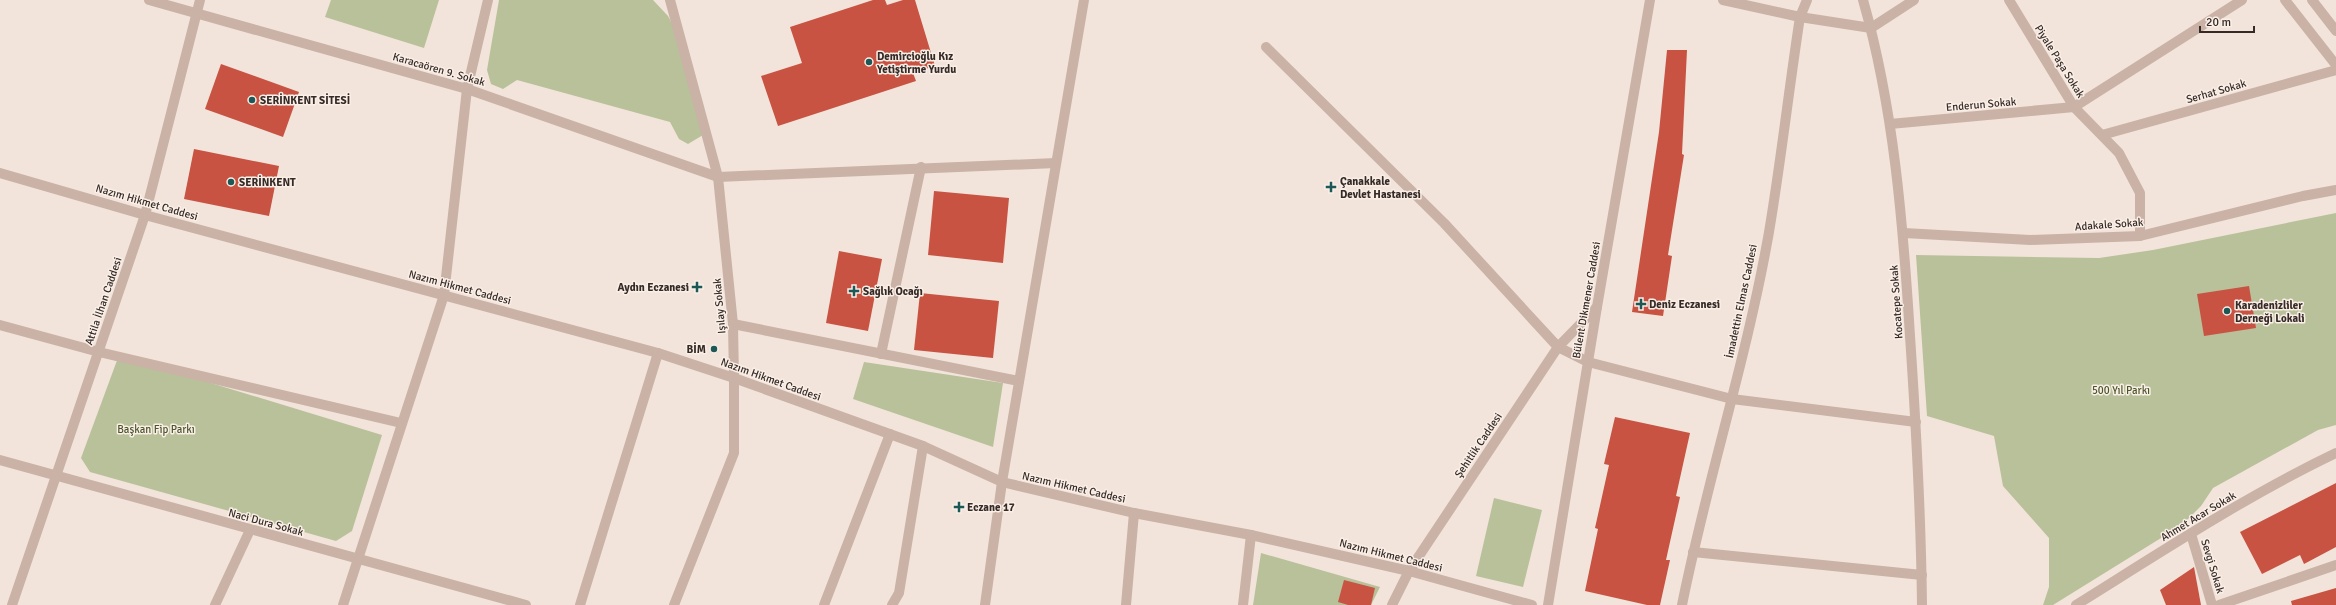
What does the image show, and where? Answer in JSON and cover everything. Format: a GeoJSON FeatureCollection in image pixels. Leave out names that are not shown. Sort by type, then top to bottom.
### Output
{"type":"FeatureCollection","features":[{"type":"Feature","properties":{"kind":"street","name":"Karacaören 9. Sokak"},"geometry":{"type":"LineString","coordinates":[[149,0],[467,88],[718,177]]}},
{"type":"Feature","properties":{"kind":"street","name":"Attila İlhan Caddesi"},"geometry":{"type":"LineString","coordinates":[[12,605],[54,475],[99,352],[145,215],[200,0]]}},
{"type":"Feature","properties":{"kind":"street"},"geometry":{"type":"LineString","coordinates":[[343,605],[401,423],[444,295],[467,88],[488,0]]}},
{"type":"Feature","properties":{"kind":"street","name":"Işılay Sokak"},"geometry":{"type":"LineString","coordinates":[[670,0],[718,177],[733,324],[734,378],[734,453],[674,605]]}},
{"type":"Feature","properties":{"kind":"street"},"geometry":{"type":"LineString","coordinates":[[985,605],[1002,482],[1084,0]]}},
{"type":"Feature","properties":{"kind":"street","name":"Bülent Dikmener Caddesi"},"geometry":{"type":"LineString","coordinates":[[1548,605],[1597,307],[1650,0]]}},
{"type":"Feature","properties":{"kind":"street"},"geometry":{"type":"LineString","coordinates":[[1723,0],[1800,17],[1871,28],[1914,0]]}},
{"type":"Feature","properties":{"kind":"street","name":"İmadettin Elmas Caddesi"},"geometry":{"type":"LineString","coordinates":[[1682,605],[1692,552],[1732,399],[1769,232],[1800,17],[1807,0]]}},
{"type":"Feature","properties":{"kind":"street","name":"Kocatepe Sokak"},"geometry":{"type":"LineString","coordinates":[[1863,0],[1871,28],[1890,124],[1904,233],[1916,422],[1922,605]]}},
{"type":"Feature","properties":{"kind":"street","name":"Piyale Paşa Sokak"},"geometry":{"type":"LineString","coordinates":[[2009,0],[2074,107],[2119,153],[2140,193],[2140,236]]}},
{"type":"Feature","properties":{"kind":"street"},"geometry":{"type":"LineString","coordinates":[[2074,107],[2242,0]]}},
{"type":"Feature","properties":{"kind":"street"},"geometry":{"type":"LineString","coordinates":[[2286,0],[2336,65]]}},
{"type":"Feature","properties":{"kind":"street"},"geometry":{"type":"LineString","coordinates":[[2312,0],[2336,31]]}},
{"type":"Feature","properties":{"kind":"street"},"geometry":{"type":"LineString","coordinates":[[1266,46],[1444,223],[1558,347],[1588,362],[1732,399],[1916,422]]}},
{"type":"Feature","properties":{"kind":"street","name":"Serhat Sokak"},"geometry":{"type":"LineString","coordinates":[[2102,135],[2336,70]]}},
{"type":"Feature","properties":{"kind":"street","name":"Enderun Sokak"},"geometry":{"type":"LineString","coordinates":[[1890,124],[2074,107]]}},
{"type":"Feature","properties":{"kind":"street"},"geometry":{"type":"LineString","coordinates":[[718,177],[921,167],[1056,163]]}},
{"type":"Feature","properties":{"kind":"street"},"geometry":{"type":"LineString","coordinates":[[882,354],[921,167]]}},
{"type":"Feature","properties":{"kind":"street","name":"Nazım Hikmet Caddesi"},"geometry":{"type":"LineString","coordinates":[[0,173],[145,215],[658,353],[734,378],[923,446],[1002,482],[1134,513],[1251,535],[1409,571],[1532,605]]}},
{"type":"Feature","properties":{"kind":"street","name":"Adakale Sokak"},"geometry":{"type":"LineString","coordinates":[[1904,233],[2030,240],[2140,236],[2303,196],[2336,190]]}},
{"type":"Feature","properties":{"kind":"street","name":"Şehitlik Caddesi"},"geometry":{"type":"LineString","coordinates":[[1392,605],[1409,571],[1558,347],[1597,307]]}},
{"type":"Feature","properties":{"kind":"street"},"geometry":{"type":"LineString","coordinates":[[733,324],[1019,381]]}},
{"type":"Feature","properties":{"kind":"street"},"geometry":{"type":"LineString","coordinates":[[0,325],[99,352],[401,423]]}},
{"type":"Feature","properties":{"kind":"street"},"geometry":{"type":"LineString","coordinates":[[580,605],[658,353]]}},
{"type":"Feature","properties":{"kind":"street"},"geometry":{"type":"LineString","coordinates":[[824,605],[890,434]]}},
{"type":"Feature","properties":{"kind":"street"},"geometry":{"type":"LineString","coordinates":[[892,605],[899,593],[923,446]]}},
{"type":"Feature","properties":{"kind":"street","name":"Ahmet Acar Sokak"},"geometry":{"type":"LineString","coordinates":[[2076,605],[2191,534],[2302,469],[2336,453]]}},
{"type":"Feature","properties":{"kind":"street","name":"Naci Dura Sokak"},"geometry":{"type":"LineString","coordinates":[[0,460],[526,605]]}},
{"type":"Feature","properties":{"kind":"street"},"geometry":{"type":"LineString","coordinates":[[1126,605],[1134,513]]}},
{"type":"Feature","properties":{"kind":"street"},"geometry":{"type":"LineString","coordinates":[[215,605],[250,530]]}},
{"type":"Feature","properties":{"kind":"street","name":"Sevgi Sokak"},"geometry":{"type":"LineString","coordinates":[[2191,534],[2212,605]]}},
{"type":"Feature","properties":{"kind":"street"},"geometry":{"type":"LineString","coordinates":[[1243,605],[1251,535]]}},
{"type":"Feature","properties":{"kind":"street"},"geometry":{"type":"LineString","coordinates":[[1692,552],[1922,575]]}},
{"type":"Feature","properties":{"kind":"street"},"geometry":{"type":"LineString","coordinates":[[2219,605],[2336,565]]}},
{"type":"Feature","properties":{"kind":"green space"},"geometry":{"type":"Polygon","coordinates":[[[331,0],[439,0],[424,48],[325,17],[331,0]]]}},
{"type":"Feature","properties":{"kind":"green space"},"geometry":{"type":"Polygon","coordinates":[[[499,0],[653,0],[668,16],[674,27],[703,135],[688,144],[679,139],[670,122],[517,80],[503,89],[491,84],[487,70],[499,0]]]}},
{"type":"Feature","properties":{"kind":"green space","name":"500 Yıl Parkı"},"geometry":{"type":"Polygon","coordinates":[[[2336,213],[2336,425],[2318,430],[2213,488],[2201,506],[2182,525],[2053,605],[2043,605],[2049,587],[2049,538],[2003,486],[1994,436],[1927,416],[1916,255],[2099,258],[2153,250],[2336,213]]]}},
{"type":"Feature","properties":{"kind":"green space","name":"Başkan Fip Parkı"},"geometry":{"type":"Polygon","coordinates":[[[119,355],[382,435],[352,531],[336,541],[90,472],[81,458],[119,355]]]}},
{"type":"Feature","properties":{"kind":"green space"},"geometry":{"type":"Polygon","coordinates":[[[864,362],[1003,383],[993,447],[853,399],[864,362]]]}},
{"type":"Feature","properties":{"kind":"green space"},"geometry":{"type":"Polygon","coordinates":[[[1494,498],[1542,510],[1523,587],[1476,576],[1494,498]]]}},
{"type":"Feature","properties":{"kind":"green space"},"geometry":{"type":"Polygon","coordinates":[[[1261,553],[1380,587],[1371,605],[1253,605],[1261,553]]]}},
{"type":"Feature","properties":{"kind":"building","name":"Demircioğlu Kız Yetiştirme Yurdu"},"geometry":{"type":"Polygon","coordinates":[[[873,0],[885,0],[887,5],[903,0],[915,0],[935,66],[913,73],[916,81],[778,126],[761,76],[802,63],[790,27],[873,0]]]}},
{"type":"Feature","properties":{"kind":"building"},"geometry":{"type":"Polygon","coordinates":[[[1667,50],[1687,50],[1682,154],[1684,155],[1668,255],[1672,256],[1663,316],[1632,312],[1659,132],[1667,50]]]}},
{"type":"Feature","properties":{"kind":"building","name":"SERİNKENT SİTESİ"},"geometry":{"type":"Polygon","coordinates":[[[221,64],[299,92],[283,137],[205,109],[221,64]]]}},
{"type":"Feature","properties":{"kind":"building","name":"SERİNKENT"},"geometry":{"type":"Polygon","coordinates":[[[194,149],[279,166],[269,216],[184,199],[194,149]]]}},
{"type":"Feature","properties":{"kind":"building"},"geometry":{"type":"Polygon","coordinates":[[[934,191],[1009,198],[1003,263],[928,255],[934,191]]]}},
{"type":"Feature","properties":{"kind":"building","name":"Sağlık Ocağı"},"geometry":{"type":"Polygon","coordinates":[[[839,251],[882,259],[868,331],[826,323],[839,251]]]}},
{"type":"Feature","properties":{"kind":"building","name":"Karadenizliler Derneği Lokali"},"geometry":{"type":"Polygon","coordinates":[[[2249,286],[2256,328],[2204,336],[2197,294],[2249,286]]]}},
{"type":"Feature","properties":{"kind":"building"},"geometry":{"type":"Polygon","coordinates":[[[920,293],[999,301],[993,358],[914,350],[920,293]]]}},
{"type":"Feature","properties":{"kind":"building"},"geometry":{"type":"Polygon","coordinates":[[[1615,417],[1690,433],[1676,496],[1680,497],[1666,560],[1670,560],[1660,605],[1647,605],[1585,591],[1598,529],[1595,528],[1609,465],[1604,464],[1615,417]]]}},
{"type":"Feature","properties":{"kind":"building"},"geometry":{"type":"Polygon","coordinates":[[[2336,483],[2336,547],[2304,564],[2300,555],[2262,574],[2240,532],[2336,483]]]}},
{"type":"Feature","properties":{"kind":"building"},"geometry":{"type":"Polygon","coordinates":[[[2194,567],[2201,605],[2166,605],[2160,590],[2194,567]]]}},
{"type":"Feature","properties":{"kind":"building"},"geometry":{"type":"Polygon","coordinates":[[[1344,580],[1375,588],[1371,605],[1348,605],[1338,602],[1344,580]]]}},
{"type":"Feature","properties":{"kind":"building"},"geometry":{"type":"Polygon","coordinates":[[[2336,588],[2336,605],[2292,605],[2291,601],[2336,588]]]}},
{"type":"Feature","properties":{"kind":"place","name":"Demircioğlu Kız Yetiştirme Yurdu"},"geometry":{"type":"Point","coordinates":[869,62]}},
{"type":"Feature","properties":{"kind":"place","name":"SERİNKENT SİTESİ"},"geometry":{"type":"Point","coordinates":[252,100]}},
{"type":"Feature","properties":{"kind":"place","name":"SERİNKENT"},"geometry":{"type":"Point","coordinates":[231,182]}},
{"type":"Feature","properties":{"kind":"place","name":"Çanakkale Devlet Hastanesi"},"geometry":{"type":"Point","coordinates":[1331,187]}},
{"type":"Feature","properties":{"kind":"place","name":"Aydın Eczanesi"},"geometry":{"type":"Point","coordinates":[697,287]}},
{"type":"Feature","properties":{"kind":"place","name":"Sağlık Ocağı"},"geometry":{"type":"Point","coordinates":[854,291]}},
{"type":"Feature","properties":{"kind":"place","name":"Deniz Eczanesi"},"geometry":{"type":"Point","coordinates":[1641,304]}},
{"type":"Feature","properties":{"kind":"place","name":"Karadenizliler Derneği Lokali"},"geometry":{"type":"Point","coordinates":[2227,311]}},
{"type":"Feature","properties":{"kind":"place","name":"BİM"},"geometry":{"type":"Point","coordinates":[714,349]}},
{"type":"Feature","properties":{"kind":"place","name":"Eczane 17"},"geometry":{"type":"Point","coordinates":[959,507]}}]}
